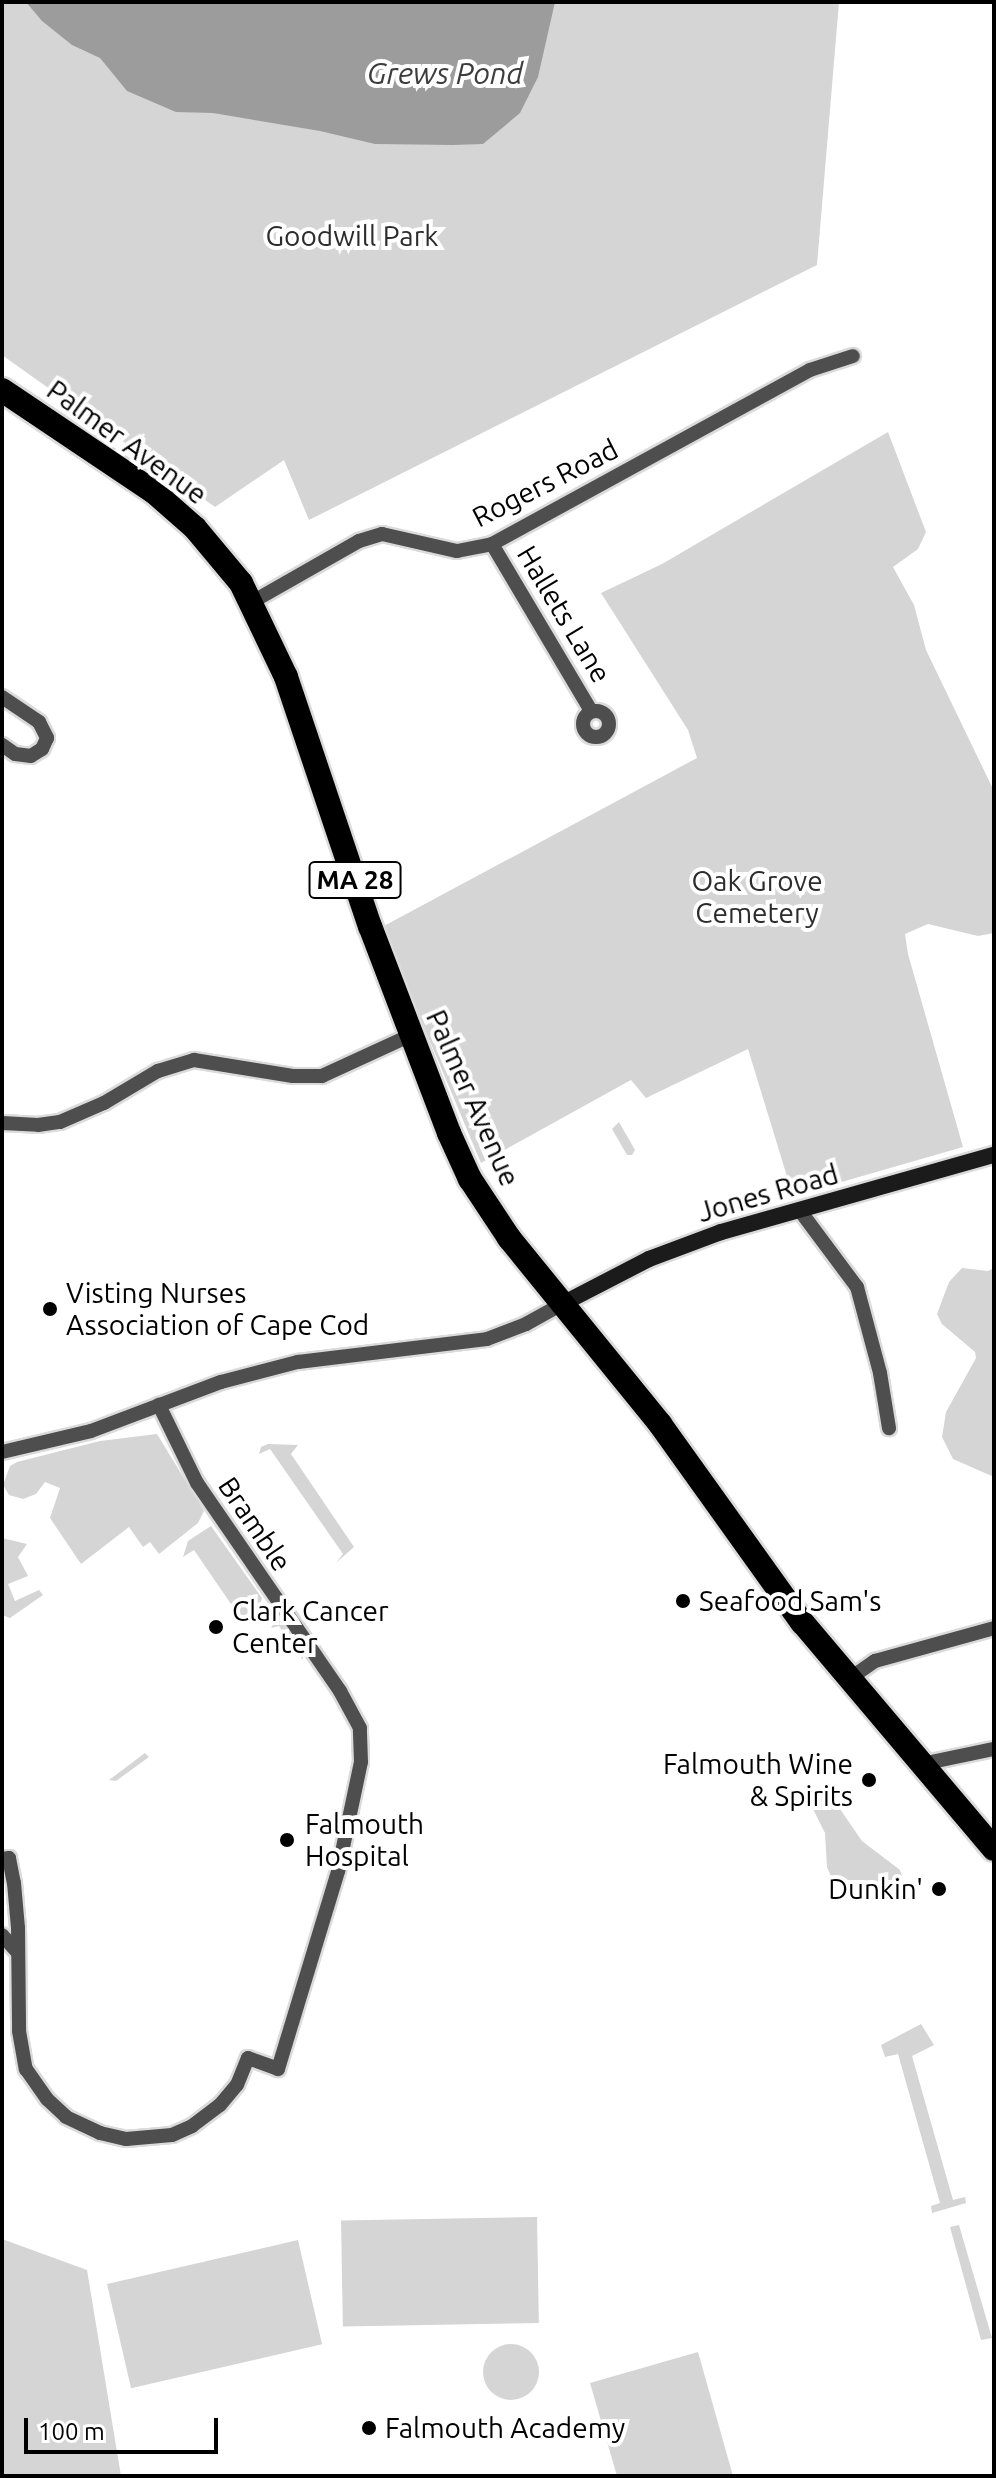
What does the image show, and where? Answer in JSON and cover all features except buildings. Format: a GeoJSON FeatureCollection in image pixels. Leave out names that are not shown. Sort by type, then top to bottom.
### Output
{"type":"FeatureCollection","features":[{"type":"Feature","properties":{"kind":"highway","name":"Palmer Avenue"},"geometry":{"type":"LineString","coordinates":[[2,390],[116,466],[172,508],[212,546],[252,602],[289,687],[331,815],[411,1035],[470,1179],[509,1238],[664,1429],[788,1604],[994,1849]]}},
{"type":"Feature","properties":{"kind":"main road","name":"Jones Road"},"geometry":{"type":"LineString","coordinates":[[564,1303],[680,1246],[994,1155]]}},
{"type":"Feature","properties":{"kind":"street","name":"Rogers Road"},"geometry":{"type":"LineString","coordinates":[[252,602],[359,541],[382,534],[404,536],[457,551],[492,544],[810,370],[853,356]]}},
{"type":"Feature","properties":{"kind":"street","name":"Hallets Lane"},"geometry":{"type":"LineString","coordinates":[[492,544],[591,711]]}},
{"type":"Feature","properties":{"kind":"street"},"geometry":{"type":"LineString","coordinates":[[2,697],[39,722],[47,738],[42,749],[31,756],[15,754],[2,745]]}},
{"type":"Feature","properties":{"kind":"street"},"geometry":{"type":"LineString","coordinates":[[2,1123],[38,1125],[60,1122],[104,1103],[158,1071],[194,1060],[293,1076],[322,1076],[411,1035]]}},
{"type":"Feature","properties":{"kind":"street"},"geometry":{"type":"LineString","coordinates":[[801,1212],[857,1287],[880,1373],[889,1428]]}},
{"type":"Feature","properties":{"kind":"street"},"geometry":{"type":"LineString","coordinates":[[2,1452],[91,1431],[221,1382],[298,1362],[487,1339],[526,1324],[564,1303]]}},
{"type":"Feature","properties":{"kind":"street","name":"Bramble"},"geometry":{"type":"LineString","coordinates":[[18,1953],[19,2031],[26,2069],[47,2099],[84,2126],[126,2139],[172,2135],[192,2126],[220,2105],[237,2085],[248,2058],[278,2069],[328,1912],[361,1762],[358,1721],[192,1476],[159,1405]]}},
{"type":"Feature","properties":{"kind":"street"},"geometry":{"type":"LineString","coordinates":[[849,1679],[875,1661],[994,1628]]}},
{"type":"Feature","properties":{"kind":"street"},"geometry":{"type":"LineString","coordinates":[[922,1764],[994,1749]]}},
{"type":"Feature","properties":{"kind":"street"},"geometry":{"type":"LineString","coordinates":[[5,1859],[17,1917],[18,1953]]}},
{"type":"Feature","properties":{"kind":"street"},"geometry":{"type":"LineString","coordinates":[[2,1935],[18,1953]]}},
{"type":"Feature","properties":{"kind":"green space","name":"Goodwill Park"},"geometry":{"type":"Polygon","coordinates":[[[2,2],[839,2],[817,265],[309,520],[284,460],[215,507],[2,355],[2,2]]]}},
{"type":"Feature","properties":{"kind":"green space","name":"Oak Grove Cemetery"},"geometry":{"type":"Polygon","coordinates":[[[888,432],[926,532],[918,549],[893,567],[914,605],[926,650],[994,791],[994,933],[978,936],[928,924],[905,934],[963,1147],[793,1196],[748,1049],[646,1098],[631,1080],[481,1163],[382,927],[697,758],[688,730],[601,593],[662,564],[888,432]]]}},
{"type":"Feature","properties":{"kind":"green space"},"geometry":{"type":"Polygon","coordinates":[[[619,1122],[635,1150],[632,1155],[627,1155],[612,1129],[619,1122]]]}},
{"type":"Feature","properties":{"kind":"green space"},"geometry":{"type":"Polygon","coordinates":[[[962,1268],[988,1271],[994,1268],[994,1477],[953,1459],[942,1437],[946,1412],[976,1358],[975,1352],[942,1324],[937,1314],[949,1282],[962,1268]]]}},
{"type":"Feature","properties":{"kind":"green space"},"geometry":{"type":"Polygon","coordinates":[[[157,1434],[204,1511],[198,1523],[159,1554],[150,1542],[143,1547],[129,1527],[81,1564],[50,1518],[60,1488],[45,1482],[36,1494],[23,1499],[9,1495],[3,1485],[10,1466],[17,1462],[100,1441],[157,1434]]]}},
{"type":"Feature","properties":{"kind":"green space"},"geometry":{"type":"Polygon","coordinates":[[[268,1444],[298,1445],[291,1454],[354,1547],[336,1563],[343,1554],[270,1449],[259,1454],[261,1447],[268,1444]]]}},
{"type":"Feature","properties":{"kind":"green space"},"geometry":{"type":"Polygon","coordinates":[[[211,1526],[262,1598],[257,1615],[244,1623],[194,1550],[183,1557],[188,1541],[211,1526]]]}},
{"type":"Feature","properties":{"kind":"green space"},"geometry":{"type":"Polygon","coordinates":[[[2,1538],[27,1544],[18,1557],[28,1576],[8,1584],[15,1601],[39,1590],[43,1595],[10,1618],[2,1615],[2,1538]]]}},
{"type":"Feature","properties":{"kind":"green space"},"geometry":{"type":"Polygon","coordinates":[[[277,1618],[283,1620],[302,1649],[303,1660],[279,1626],[271,1628],[277,1618]]]}},
{"type":"Feature","properties":{"kind":"green space"},"geometry":{"type":"Polygon","coordinates":[[[145,1753],[149,1757],[116,1781],[109,1780],[145,1753]]]}},
{"type":"Feature","properties":{"kind":"green space"},"geometry":{"type":"Polygon","coordinates":[[[810,1791],[826,1795],[840,1809],[862,1841],[900,1870],[905,1886],[899,1892],[862,1895],[833,1881],[827,1867],[825,1833],[808,1799],[810,1791]]]}},
{"type":"Feature","properties":{"kind":"green space"},"geometry":{"type":"Polygon","coordinates":[[[921,2024],[934,2045],[912,2056],[953,2200],[965,2197],[966,2203],[932,2213],[931,2206],[940,2203],[898,2054],[885,2057],[881,2045],[921,2024]]]}},
{"type":"Feature","properties":{"kind":"green space"},"geometry":{"type":"Polygon","coordinates":[[[537,2217],[539,2323],[343,2326],[341,2220],[537,2217]]]}},
{"type":"Feature","properties":{"kind":"green space"},"geometry":{"type":"Polygon","coordinates":[[[959,2225],[992,2338],[981,2340],[950,2227],[959,2225]]]}},
{"type":"Feature","properties":{"kind":"green space"},"geometry":{"type":"Polygon","coordinates":[[[2,2239],[87,2270],[121,2476],[2,2476],[2,2239]]]}},
{"type":"Feature","properties":{"kind":"green space"},"geometry":{"type":"Polygon","coordinates":[[[298,2240],[322,2344],[131,2388],[107,2284],[298,2240]]]}},
{"type":"Feature","properties":{"kind":"green space"},"geometry":{"type":"Polygon","coordinates":[[[511,2344],[531,2352],[539,2372],[531,2392],[511,2400],[491,2392],[483,2372],[491,2352],[511,2344]]]}},
{"type":"Feature","properties":{"kind":"green space"},"geometry":{"type":"Polygon","coordinates":[[[698,2352],[733,2476],[617,2476],[590,2383],[698,2352]]]}},
{"type":"Feature","properties":{"kind":"water","name":"Grews Pond"},"geometry":{"type":"Polygon","coordinates":[[[26,2],[555,2],[538,77],[520,113],[483,144],[453,145],[375,144],[320,131],[213,113],[176,112],[127,91],[100,58],[72,45],[42,21],[26,2]]]}},
{"type":"Feature","properties":{"kind":"place","name":"Visting Nurses Association of Cape Cod"},"geometry":{"type":"Point","coordinates":[50,1309]}},
{"type":"Feature","properties":{"kind":"place","name":"Seafood Sam's"},"geometry":{"type":"Point","coordinates":[683,1601]}},
{"type":"Feature","properties":{"kind":"place","name":"Clark Cancer Center"},"geometry":{"type":"Point","coordinates":[216,1627]}},
{"type":"Feature","properties":{"kind":"place","name":"Falmouth Wine & Spirits"},"geometry":{"type":"Point","coordinates":[869,1780]}},
{"type":"Feature","properties":{"kind":"place","name":"Falmouth Hospital"},"geometry":{"type":"Point","coordinates":[287,1840]}},
{"type":"Feature","properties":{"kind":"place","name":"Dunkin'"},"geometry":{"type":"Point","coordinates":[939,1889]}},
{"type":"Feature","properties":{"kind":"place","name":"Falmouth Academy"},"geometry":{"type":"Point","coordinates":[369,2428]}}]}
